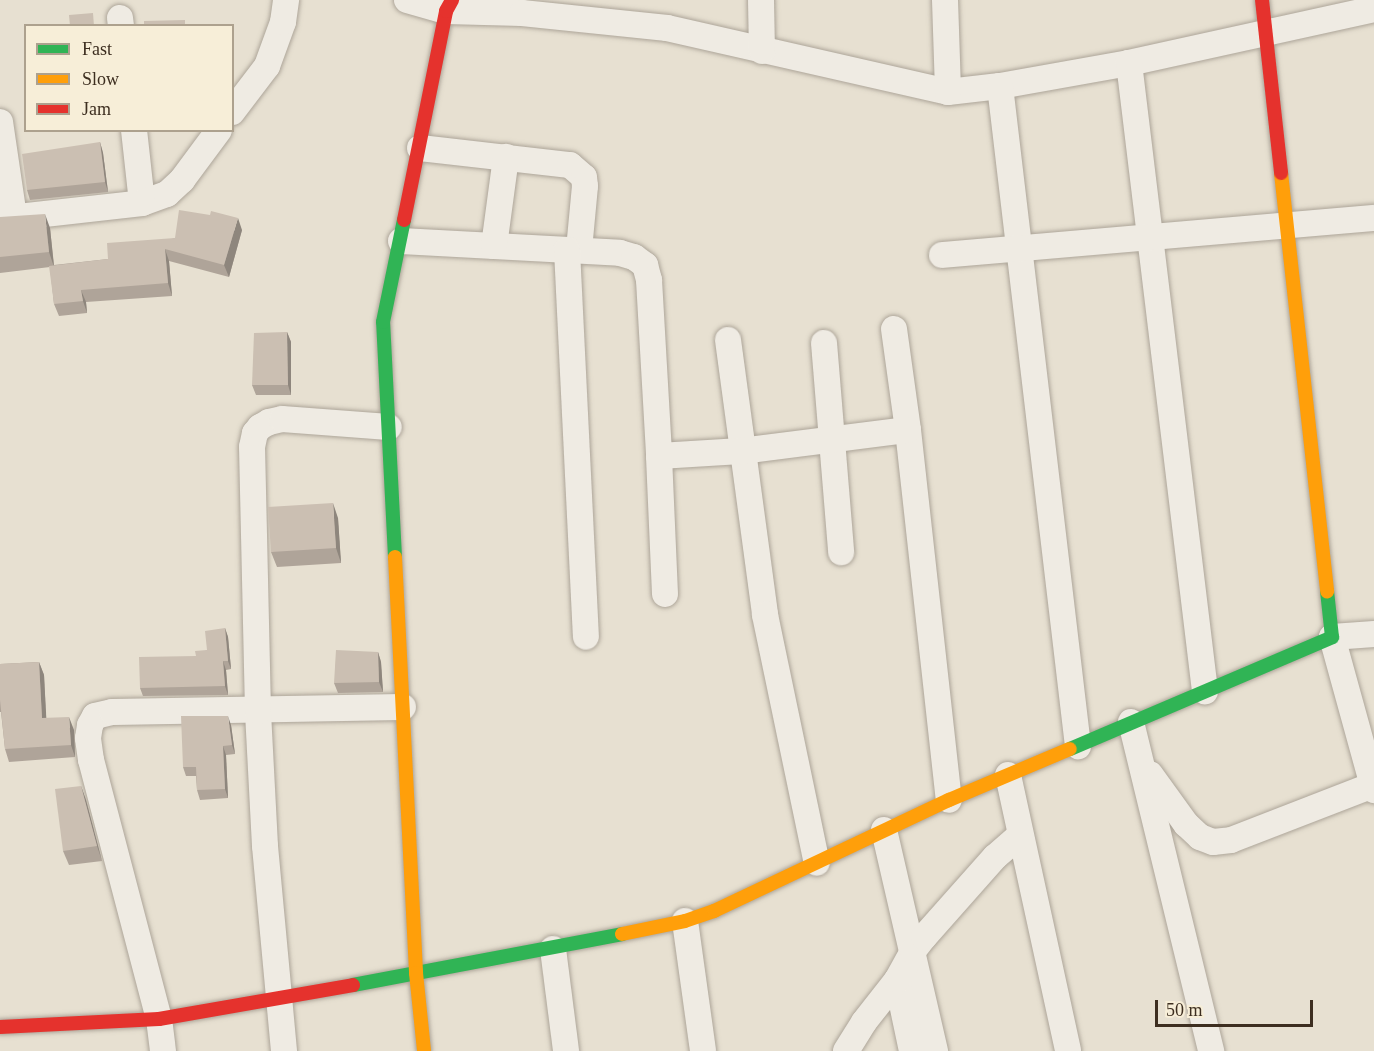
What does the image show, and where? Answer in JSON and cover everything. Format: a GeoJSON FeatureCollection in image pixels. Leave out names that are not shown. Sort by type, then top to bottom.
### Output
{"type":"FeatureCollection","features":[{"type":"Feature","properties":{"kind":"street"},"geometry":{"type":"LineString","coordinates":[[234,109],[267,66],[283,22],[286,0]]}},
{"type":"Feature","properties":{"kind":"street"},"geometry":{"type":"LineString","coordinates":[[407,0],[522,7],[667,28],[948,92],[1000,86],[1129,63],[1266,35],[1374,9]]}},
{"type":"Feature","properties":{"kind":"street"},"geometry":{"type":"LineString","coordinates":[[761,0],[762,51]]}},
{"type":"Feature","properties":{"kind":"street"},"geometry":{"type":"LineString","coordinates":[[945,0],[948,92]]}},
{"type":"Feature","properties":{"kind":"street"},"geometry":{"type":"LineString","coordinates":[[1143,764],[1186,824],[1200,837],[1214,842],[1231,840],[1373,787],[1332,637],[1285,227],[1262,0]]}},
{"type":"Feature","properties":{"kind":"street"},"geometry":{"type":"LineString","coordinates":[[424,1051],[416,974],[383,322],[448,4]]}},
{"type":"Feature","properties":{"kind":"street"},"geometry":{"type":"LineString","coordinates":[[1129,63],[1205,691]]}},
{"type":"Feature","properties":{"kind":"street"},"geometry":{"type":"LineString","coordinates":[[1000,86],[1017,248],[1078,746]]}},
{"type":"Feature","properties":{"kind":"street"},"geometry":{"type":"LineString","coordinates":[[0,122],[7,218],[142,203],[167,194],[182,180],[218,132]]}},
{"type":"Feature","properties":{"kind":"street"},"geometry":{"type":"LineString","coordinates":[[134,132],[142,203]]}},
{"type":"Feature","properties":{"kind":"street"},"geometry":{"type":"LineString","coordinates":[[420,148],[570,165],[579,171],[585,186],[573,250],[586,636]]}},
{"type":"Feature","properties":{"kind":"street"},"geometry":{"type":"LineString","coordinates":[[494,246],[506,157]]}},
{"type":"Feature","properties":{"kind":"street"},"geometry":{"type":"LineString","coordinates":[[942,255],[1374,218]]}},
{"type":"Feature","properties":{"kind":"street"},"geometry":{"type":"LineString","coordinates":[[401,241],[620,253],[634,257],[645,265],[649,280],[665,594]]}},
{"type":"Feature","properties":{"kind":"street"},"geometry":{"type":"LineString","coordinates":[[894,329],[908,430],[949,800]]}},
{"type":"Feature","properties":{"kind":"street"},"geometry":{"type":"LineString","coordinates":[[728,340],[741,451],[765,615],[817,863]]}},
{"type":"Feature","properties":{"kind":"street"},"geometry":{"type":"LineString","coordinates":[[824,343],[842,552]]}},
{"type":"Feature","properties":{"kind":"street"},"geometry":{"type":"LineString","coordinates":[[284,1051],[265,846],[258,711],[252,447],[255,433],[268,422],[282,419],[389,427]]}},
{"type":"Feature","properties":{"kind":"street"},"geometry":{"type":"LineString","coordinates":[[659,456],[741,451],[908,430]]}},
{"type":"Feature","properties":{"kind":"street"},"geometry":{"type":"LineString","coordinates":[[0,1027],[159,1019],[553,949],[685,921],[714,911],[949,800],[1332,637],[1374,634]]}},
{"type":"Feature","properties":{"kind":"street"},"geometry":{"type":"LineString","coordinates":[[164,1051],[159,1019],[91,760],[88,738],[90,725],[95,716],[112,712],[403,707]]}},
{"type":"Feature","properties":{"kind":"street"},"geometry":{"type":"LineString","coordinates":[[1131,722],[1211,1051]]}},
{"type":"Feature","properties":{"kind":"street"},"geometry":{"type":"LineString","coordinates":[[1008,775],[1068,1051]]}},
{"type":"Feature","properties":{"kind":"street"},"geometry":{"type":"LineString","coordinates":[[884,830],[935,1051]]}},
{"type":"Feature","properties":{"kind":"street"},"geometry":{"type":"LineString","coordinates":[[846,1051],[864,1022],[897,980],[913,951],[995,857],[1020,835]]}},
{"type":"Feature","properties":{"kind":"street"},"geometry":{"type":"LineString","coordinates":[[685,921],[703,1051]]}},
{"type":"Feature","properties":{"kind":"street"},"geometry":{"type":"LineString","coordinates":[[553,949],[566,1051]]}},
{"type":"Feature","properties":{"kind":"street"},"geometry":{"type":"LineString","coordinates":[[897,980],[912,1051]]}},
{"type":"Feature","properties":{"kind":"building"},"geometry":{"type":"Polygon","coordinates":[[[93,13],[94,24],[70,24],[69,15],[93,13]]]}},
{"type":"Feature","properties":{"kind":"building"},"geometry":{"type":"Polygon","coordinates":[[[185,20],[185,24],[144,24],[144,21],[185,20]]]}},
{"type":"Feature","properties":{"kind":"building"},"geometry":{"type":"Polygon","coordinates":[[[100,142],[105,182],[27,190],[22,154],[100,142]]]}},
{"type":"Feature","properties":{"kind":"building"},"geometry":{"type":"Polygon","coordinates":[[[179,210],[210,215],[211,211],[238,218],[224,265],[165,249],[168,283],[81,290],[83,301],[54,304],[49,266],[108,259],[107,243],[175,238],[179,210]]]}},
{"type":"Feature","properties":{"kind":"building"},"geometry":{"type":"Polygon","coordinates":[[[45,214],[49,252],[0,257],[0,217],[45,214]]]}},
{"type":"Feature","properties":{"kind":"building"},"geometry":{"type":"Polygon","coordinates":[[[287,332],[288,385],[252,385],[254,333],[287,332]]]}},
{"type":"Feature","properties":{"kind":"building"},"geometry":{"type":"Polygon","coordinates":[[[333,503],[336,548],[271,552],[268,507],[333,503]]]}},
{"type":"Feature","properties":{"kind":"building"},"geometry":{"type":"Polygon","coordinates":[[[225,628],[228,661],[223,661],[225,686],[140,688],[139,657],[196,656],[195,651],[207,650],[205,631],[225,628]]]}},
{"type":"Feature","properties":{"kind":"building"},"geometry":{"type":"Polygon","coordinates":[[[336,650],[378,652],[379,682],[334,683],[336,650]]]}},
{"type":"Feature","properties":{"kind":"building"},"geometry":{"type":"Polygon","coordinates":[[[39,662],[42,718],[69,717],[71,745],[5,749],[0,700],[0,664],[39,662]]]}},
{"type":"Feature","properties":{"kind":"building"},"geometry":{"type":"Polygon","coordinates":[[[181,716],[228,716],[232,745],[223,746],[225,789],[197,790],[196,767],[183,767],[181,716]]]}},
{"type":"Feature","properties":{"kind":"building"},"geometry":{"type":"Polygon","coordinates":[[[81,786],[97,846],[63,851],[55,789],[81,786]]]}},
{"type":"Feature","properties":{"kind":"traffic: fast"},"geometry":{"type":"LineString","coordinates":[[395,557],[383,322],[404,220]]}},
{"type":"Feature","properties":{"kind":"traffic: fast"},"geometry":{"type":"LineString","coordinates":[[1070,749],[1332,637],[1327,591]]}},
{"type":"Feature","properties":{"kind":"traffic: fast"},"geometry":{"type":"LineString","coordinates":[[353,985],[622,934]]}},
{"type":"Feature","properties":{"kind":"traffic: slow"},"geometry":{"type":"LineString","coordinates":[[1281,173],[1327,591]]}},
{"type":"Feature","properties":{"kind":"traffic: slow"},"geometry":{"type":"LineString","coordinates":[[395,557],[416,973],[424,1051]]}},
{"type":"Feature","properties":{"kind":"traffic: slow"},"geometry":{"type":"LineString","coordinates":[[622,934],[685,921],[714,911],[949,800],[1070,749]]}},
{"type":"Feature","properties":{"kind":"traffic: jam"},"geometry":{"type":"LineString","coordinates":[[404,220],[446,11],[452,0]]}},
{"type":"Feature","properties":{"kind":"traffic: jam"},"geometry":{"type":"LineString","coordinates":[[1262,0],[1281,173]]}},
{"type":"Feature","properties":{"kind":"traffic: jam"},"geometry":{"type":"LineString","coordinates":[[0,1027],[159,1019],[353,985]]}}]}
